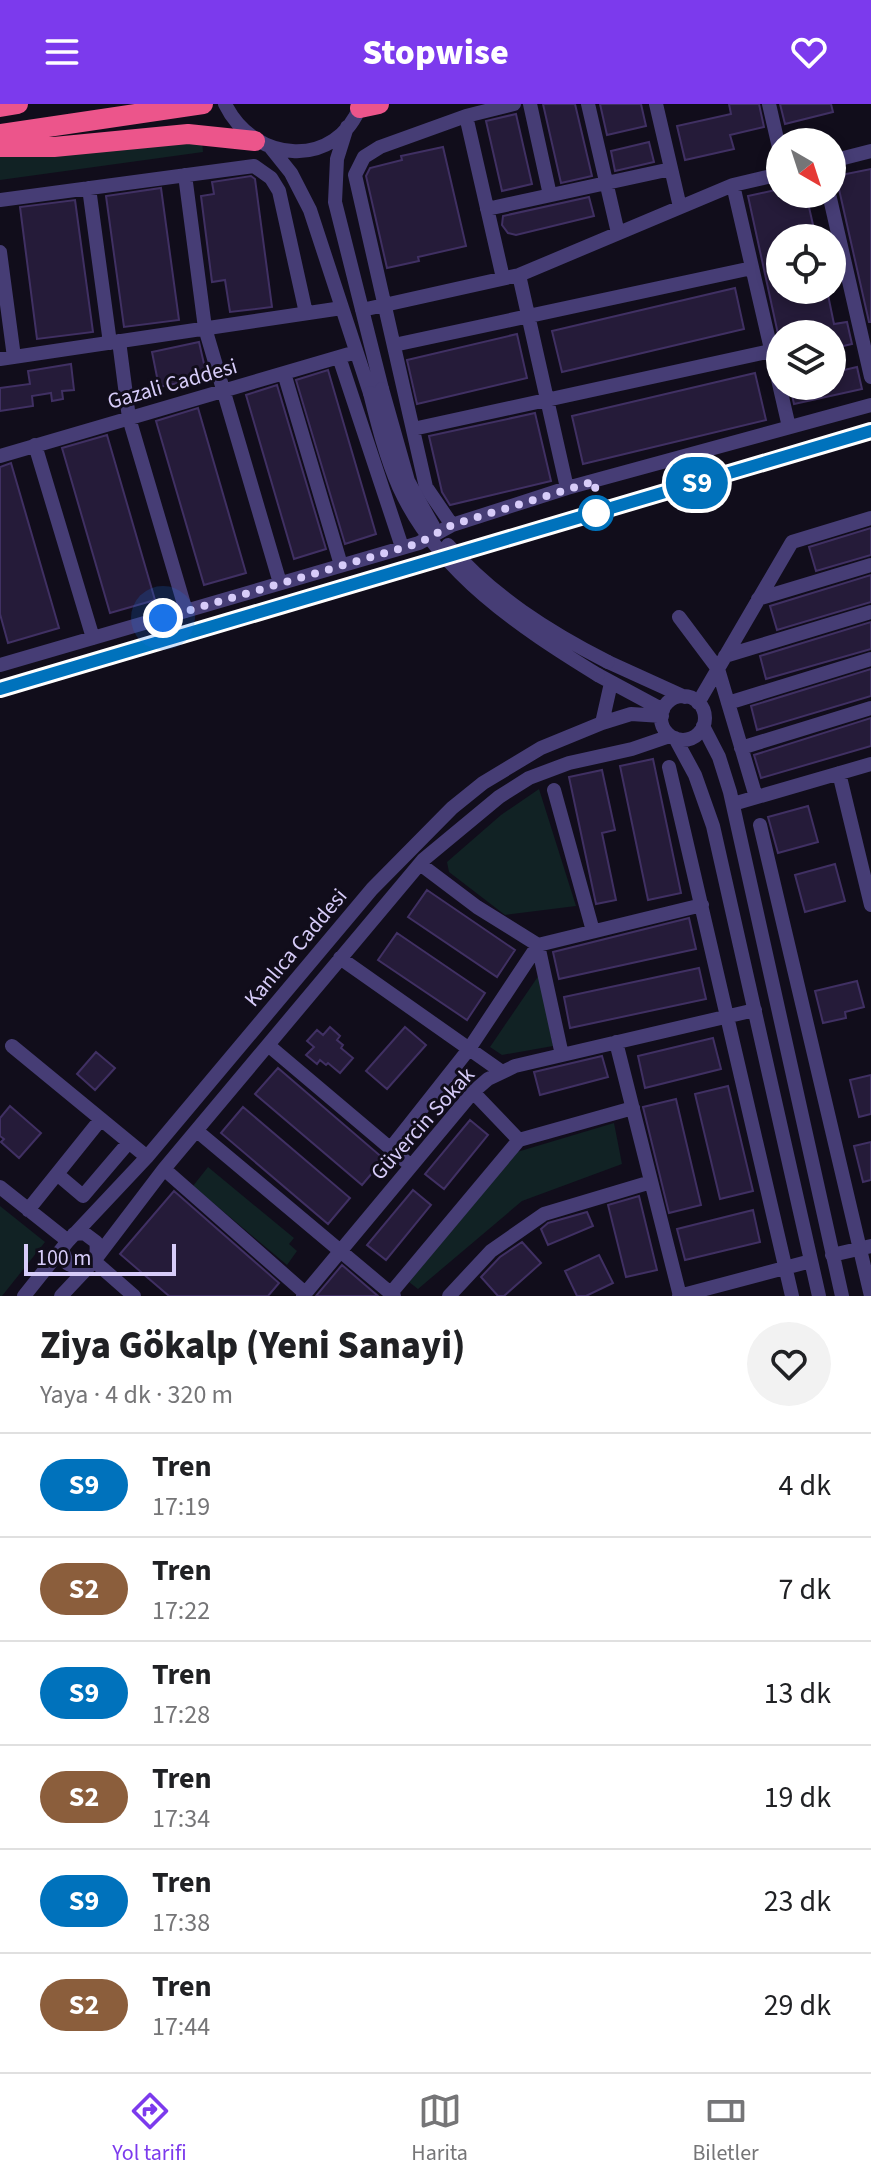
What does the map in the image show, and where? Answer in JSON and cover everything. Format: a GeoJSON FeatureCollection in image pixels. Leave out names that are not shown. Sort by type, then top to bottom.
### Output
{"type":"FeatureCollection","features":[{"type":"Feature","properties":{"kind":"highway"},"geometry":{"type":"LineString","coordinates":[[0,107],[18,104]]}},
{"type":"Feature","properties":{"kind":"highway"},"geometry":{"type":"LineString","coordinates":[[0,134],[203,104]]}},
{"type":"Feature","properties":{"kind":"highway"},"geometry":{"type":"LineString","coordinates":[[0,147],[54,147],[188,134],[263,144]]}},
{"type":"Feature","properties":{"kind":"street"},"geometry":{"type":"LineString","coordinates":[[225,104],[242,131],[281,160],[299,187],[310,210],[356,352],[376,391],[408,481],[428,519],[448,545],[472,571],[518,608],[560,636],[608,662],[692,700],[704,715],[703,726],[719,757],[733,804],[842,1296]]}},
{"type":"Feature","properties":{"kind":"street"},"geometry":{"type":"LineString","coordinates":[[452,525],[426,487],[355,175],[364,157],[374,149],[466,116],[514,104]]}},
{"type":"Feature","properties":{"kind":"street"},"geometry":{"type":"LineString","coordinates":[[530,104],[550,195]]}},
{"type":"Feature","properties":{"kind":"street"},"geometry":{"type":"LineString","coordinates":[[588,104],[618,233]]}},
{"type":"Feature","properties":{"kind":"street"},"geometry":{"type":"LineString","coordinates":[[656,104],[680,207]]}},
{"type":"Feature","properties":{"kind":"street"},"geometry":{"type":"LineString","coordinates":[[769,104],[774,128]]}},
{"type":"Feature","properties":{"kind":"street"},"geometry":{"type":"LineString","coordinates":[[263,144],[287,151],[312,149],[335,139],[367,105]]}},
{"type":"Feature","properties":{"kind":"street"},"geometry":{"type":"LineString","coordinates":[[466,116],[503,278]]}},
{"type":"Feature","properties":{"kind":"street"},"geometry":{"type":"LineString","coordinates":[[347,127],[337,159],[334,191],[338,219],[362,310],[388,458],[400,490],[445,557],[477,590],[504,612],[662,713]]}},
{"type":"Feature","properties":{"kind":"street"},"geometry":{"type":"LineString","coordinates":[[846,157],[871,151]]}},
{"type":"Feature","properties":{"kind":"street"},"geometry":{"type":"LineString","coordinates":[[271,178],[281,160]]}},
{"type":"Feature","properties":{"kind":"street"},"geometry":{"type":"LineString","coordinates":[[0,200],[254,166],[271,178],[281,198],[306,313]]}},
{"type":"Feature","properties":{"kind":"street"},"geometry":{"type":"LineString","coordinates":[[487,209],[671,169]]}},
{"type":"Feature","properties":{"kind":"street"},"geometry":{"type":"LineString","coordinates":[[185,175],[205,328],[280,583]]}},
{"type":"Feature","properties":{"kind":"street"},"geometry":{"type":"LineString","coordinates":[[362,310],[519,275],[733,185],[766,177]]}},
{"type":"Feature","properties":{"kind":"street"},"geometry":{"type":"LineString","coordinates":[[733,185],[766,329]]}},
{"type":"Feature","properties":{"kind":"street"},"geometry":{"type":"LineString","coordinates":[[89,188],[129,418],[186,611]]}},
{"type":"Feature","properties":{"kind":"street"},"geometry":{"type":"LineString","coordinates":[[832,208],[871,377]]}},
{"type":"Feature","properties":{"kind":"street"},"geometry":{"type":"LineString","coordinates":[[0,252],[7,358],[342,308]]}},
{"type":"Feature","properties":{"kind":"street"},"geometry":{"type":"LineString","coordinates":[[394,345],[752,268]]}},
{"type":"Feature","properties":{"kind":"street"},"geometry":{"type":"LineString","coordinates":[[519,275],[567,488]]}},
{"type":"Feature","properties":{"kind":"street","name":"Gazali Caddesi"},"geometry":{"type":"LineString","coordinates":[[0,456],[356,352]]}},
{"type":"Feature","properties":{"kind":"street"},"geometry":{"type":"LineString","coordinates":[[413,429],[766,352]]}},
{"type":"Feature","properties":{"kind":"street"},"geometry":{"type":"LineString","coordinates":[[339,357],[402,547]]}},
{"type":"Feature","properties":{"kind":"street"},"geometry":{"type":"LineString","coordinates":[[284,373],[341,565]]}},
{"type":"Feature","properties":{"kind":"street"},"geometry":{"type":"LineString","coordinates":[[783,400],[789,427]]}},
{"type":"Feature","properties":{"kind":"street"},"geometry":{"type":"LineString","coordinates":[[0,665],[419,543],[452,525],[567,488],[871,405]]}},
{"type":"Feature","properties":{"kind":"street"},"geometry":{"type":"LineString","coordinates":[[35,445],[93,638]]}},
{"type":"Feature","properties":{"kind":"street"},"geometry":{"type":"LineString","coordinates":[[692,700],[721,662],[792,542],[871,518]]}},
{"type":"Feature","properties":{"kind":"street"},"geometry":{"type":"LineString","coordinates":[[758,599],[871,565]]}},
{"type":"Feature","properties":{"kind":"street"},"geometry":{"type":"LineString","coordinates":[[721,662],[871,612]]}},
{"type":"Feature","properties":{"kind":"street"},"geometry":{"type":"LineString","coordinates":[[679,617],[721,662],[728,703],[756,797]]}},
{"type":"Feature","properties":{"kind":"street"},"geometry":{"type":"LineString","coordinates":[[728,703],[871,659]]}},
{"type":"Feature","properties":{"kind":"street"},"geometry":{"type":"LineString","coordinates":[[602,723],[605,679]]}},
{"type":"Feature","properties":{"kind":"street"},"geometry":{"type":"LineString","coordinates":[[692,700],[670,701],[662,713],[663,727],[673,737],[695,775],[713,826],[819,1296]]}},
{"type":"Feature","properties":{"kind":"street"},"geometry":{"type":"LineString","coordinates":[[741,748],[871,708]]}},
{"type":"Feature","properties":{"kind":"street","name":"Kanlıca Caddesi"},"geometry":{"type":"LineString","coordinates":[[24,1296],[68,1241],[147,1157],[300,973],[415,843],[467,795],[541,748],[631,714],[662,713]]}},
{"type":"Feature","properties":{"kind":"street"},"geometry":{"type":"LineString","coordinates":[[673,737],[692,738],[703,726]]}},
{"type":"Feature","properties":{"kind":"street","name":"Kanlıca Caddesi"},"geometry":{"type":"LineString","coordinates":[[61,1296],[94,1261],[164,1169],[420,864],[499,797],[529,778],[569,763],[673,737]]}},
{"type":"Feature","properties":{"kind":"street"},"geometry":{"type":"LineString","coordinates":[[733,804],[871,764]]}},
{"type":"Feature","properties":{"kind":"street"},"geometry":{"type":"LineString","coordinates":[[669,767],[792,1296]]}},
{"type":"Feature","properties":{"kind":"street"},"geometry":{"type":"LineString","coordinates":[[839,773],[870,895]]}},
{"type":"Feature","properties":{"kind":"street"},"geometry":{"type":"LineString","coordinates":[[554,790],[593,931]]}},
{"type":"Feature","properties":{"kind":"street"},"geometry":{"type":"LineString","coordinates":[[760,825],[866,1247],[871,1296]]}},
{"type":"Feature","properties":{"kind":"street"},"geometry":{"type":"LineString","coordinates":[[420,864],[477,907],[538,945],[562,1055]]}},
{"type":"Feature","properties":{"kind":"street"},"geometry":{"type":"LineString","coordinates":[[390,1149],[469,1049],[538,945],[702,905]]}},
{"type":"Feature","properties":{"kind":"street"},"geometry":{"type":"LineString","coordinates":[[340,958],[502,1072]]}},
{"type":"Feature","properties":{"kind":"street","name":"Güvercin Sokak"},"geometry":{"type":"LineString","coordinates":[[304,1295],[473,1092],[502,1072],[755,1010]]}},
{"type":"Feature","properties":{"kind":"street"},"geometry":{"type":"LineString","coordinates":[[616,1042],[680,1296],[811,1261]]}},
{"type":"Feature","properties":{"kind":"street"},"geometry":{"type":"LineString","coordinates":[[268,1045],[410,1165]]}},
{"type":"Feature","properties":{"kind":"street"},"geometry":{"type":"LineString","coordinates":[[12,1046],[147,1157]]}},
{"type":"Feature","properties":{"kind":"street"},"geometry":{"type":"LineString","coordinates":[[473,1092],[519,1140]]}},
{"type":"Feature","properties":{"kind":"street"},"geometry":{"type":"LineString","coordinates":[[197,1131],[392,1295],[519,1140],[633,1108]]}},
{"type":"Feature","properties":{"kind":"street"},"geometry":{"type":"LineString","coordinates":[[28,1210],[101,1119]]}},
{"type":"Feature","properties":{"kind":"street"},"geometry":{"type":"LineString","coordinates":[[57,1174],[83,1196],[129,1142]]}},
{"type":"Feature","properties":{"kind":"street"},"geometry":{"type":"LineString","coordinates":[[164,1169],[304,1295]]}},
{"type":"Feature","properties":{"kind":"street"},"geometry":{"type":"LineString","coordinates":[[449,1296],[491,1251],[544,1214],[651,1182]]}},
{"type":"Feature","properties":{"kind":"street"},"geometry":{"type":"LineString","coordinates":[[0,1187],[68,1241]]}},
{"type":"Feature","properties":{"kind":"street"},"geometry":{"type":"LineString","coordinates":[[84,1233],[96,1242],[94,1261],[81,1268],[71,1266],[64,1258],[68,1241],[84,1233]]}},
{"type":"Feature","properties":{"kind":"street"},"geometry":{"type":"LineString","coordinates":[[832,1255],[866,1247]]}},
{"type":"Feature","properties":{"kind":"street"},"geometry":{"type":"LineString","coordinates":[[94,1261],[134,1296]]}},
{"type":"Feature","properties":{"kind":"shaded area"},"geometry":{"type":"Polygon","coordinates":[[[202,141],[203,152],[0,180],[0,157],[59,156],[202,141]]]}},
{"type":"Feature","properties":{"kind":"shaded area"},"geometry":{"type":"Polygon","coordinates":[[[539,789],[576,906],[505,915],[449,872],[447,862],[501,815],[539,789]]]}},
{"type":"Feature","properties":{"kind":"shaded area"},"geometry":{"type":"Polygon","coordinates":[[[539,975],[553,1046],[502,1055],[490,1047],[539,975]]]}},
{"type":"Feature","properties":{"kind":"shaded area"},"geometry":{"type":"Polygon","coordinates":[[[614,1123],[622,1164],[522,1201],[418,1289],[409,1282],[517,1152],[614,1123]]]}},
{"type":"Feature","properties":{"kind":"shaded area"},"geometry":{"type":"Polygon","coordinates":[[[208,1167],[294,1238],[289,1244],[297,1251],[287,1265],[193,1186],[208,1167]]]}},
{"type":"Feature","properties":{"kind":"shaded area"},"geometry":{"type":"Polygon","coordinates":[[[0,1206],[45,1242],[2,1296],[0,1296],[0,1206]]]}},
{"type":"Feature","properties":{"kind":"building"},"geometry":{"type":"Polygon","coordinates":[[[543,104],[575,104],[592,176],[561,183],[543,104]]]}},
{"type":"Feature","properties":{"kind":"building"},"geometry":{"type":"Polygon","coordinates":[[[600,104],[641,104],[646,126],[607,135],[600,104]]]}},
{"type":"Feature","properties":{"kind":"building"},"geometry":{"type":"Polygon","coordinates":[[[729,104],[759,104],[764,127],[730,135],[734,149],[685,160],[677,126],[731,114],[729,104]]]}},
{"type":"Feature","properties":{"kind":"building"},"geometry":{"type":"Polygon","coordinates":[[[780,104],[831,104],[833,112],[785,124],[780,104]]]}},
{"type":"Feature","properties":{"kind":"building"},"geometry":{"type":"Polygon","coordinates":[[[516,114],[532,184],[502,191],[486,121],[516,114]]]}},
{"type":"Feature","properties":{"kind":"building"},"geometry":{"type":"Polygon","coordinates":[[[649,142],[654,162],[615,171],[611,151],[649,142]]]}},
{"type":"Feature","properties":{"kind":"building"},"geometry":{"type":"Polygon","coordinates":[[[443,147],[466,246],[387,268],[366,176],[370,168],[402,160],[401,156],[443,147]]]}},
{"type":"Feature","properties":{"kind":"building"},"geometry":{"type":"Polygon","coordinates":[[[871,169],[871,322],[843,208],[846,208],[846,174],[871,169]]]}},
{"type":"Feature","properties":{"kind":"building"},"geometry":{"type":"Polygon","coordinates":[[[251,176],[255,179],[272,307],[230,312],[225,280],[212,282],[201,196],[214,194],[212,182],[251,176]]]}},
{"type":"Feature","properties":{"kind":"building"},"geometry":{"type":"Polygon","coordinates":[[[161,188],[179,320],[124,327],[106,196],[161,188]]]}},
{"type":"Feature","properties":{"kind":"building"},"geometry":{"type":"Polygon","coordinates":[[[766,192],[766,208],[809,208],[813,224],[766,224],[766,279],[748,196],[766,192]]]}},
{"type":"Feature","properties":{"kind":"building"},"geometry":{"type":"Polygon","coordinates":[[[589,197],[594,216],[516,235],[508,233],[502,225],[503,216],[589,197]]]}},
{"type":"Feature","properties":{"kind":"building"},"geometry":{"type":"Polygon","coordinates":[[[75,200],[93,332],[37,339],[20,207],[75,200]]]}},
{"type":"Feature","properties":{"kind":"building"},"geometry":{"type":"Polygon","coordinates":[[[735,288],[744,329],[562,372],[552,331],[735,288]]]}},
{"type":"Feature","properties":{"kind":"building"},"geometry":{"type":"Polygon","coordinates":[[[771,304],[830,304],[833,320],[775,320],[771,304]]]}},
{"type":"Feature","properties":{"kind":"building"},"geometry":{"type":"Polygon","coordinates":[[[846,322],[847,322],[852,344],[846,345],[846,322]]]}},
{"type":"Feature","properties":{"kind":"building"},"geometry":{"type":"Polygon","coordinates":[[[517,334],[527,378],[417,404],[407,360],[517,334]]]}},
{"type":"Feature","properties":{"kind":"building"},"geometry":{"type":"Polygon","coordinates":[[[199,342],[207,377],[159,387],[152,352],[199,342]]]}},
{"type":"Feature","properties":{"kind":"building"},"geometry":{"type":"Polygon","coordinates":[[[71,364],[74,390],[62,391],[63,399],[52,401],[51,393],[32,396],[33,406],[0,411],[0,388],[30,384],[28,371],[71,364]]]}},
{"type":"Feature","properties":{"kind":"building"},"geometry":{"type":"Polygon","coordinates":[[[857,367],[862,389],[846,393],[846,370],[857,367]]]}},
{"type":"Feature","properties":{"kind":"building"},"geometry":{"type":"Polygon","coordinates":[[[328,370],[376,534],[345,544],[296,380],[328,370]]]}},
{"type":"Feature","properties":{"kind":"building"},"geometry":{"type":"Polygon","coordinates":[[[755,373],[766,420],[583,464],[572,416],[755,373]]]}},
{"type":"Feature","properties":{"kind":"building"},"geometry":{"type":"Polygon","coordinates":[[[277,385],[326,549],[294,559],[246,395],[277,385]]]}},
{"type":"Feature","properties":{"kind":"building"},"geometry":{"type":"Polygon","coordinates":[[[198,408],[246,573],[204,585],[156,421],[198,408]]]}},
{"type":"Feature","properties":{"kind":"building"},"geometry":{"type":"Polygon","coordinates":[[[535,413],[551,481],[450,505],[442,492],[429,436],[535,413]]]}},
{"type":"Feature","properties":{"kind":"building"},"geometry":{"type":"Polygon","coordinates":[[[107,435],[155,600],[110,613],[62,448],[107,435]]]}},
{"type":"Feature","properties":{"kind":"building"},"geometry":{"type":"Polygon","coordinates":[[[11,463],[59,628],[8,643],[0,614],[0,467],[11,463]]]}},
{"type":"Feature","properties":{"kind":"building"},"geometry":{"type":"Polygon","coordinates":[[[871,528],[871,555],[816,571],[809,547],[871,528]]]}},
{"type":"Feature","properties":{"kind":"building"},"geometry":{"type":"Polygon","coordinates":[[[871,575],[871,602],[777,630],[770,606],[871,575]]]}},
{"type":"Feature","properties":{"kind":"building"},"geometry":{"type":"Polygon","coordinates":[[[871,622],[871,649],[766,679],[760,656],[871,622]]]}},
{"type":"Feature","properties":{"kind":"building"},"geometry":{"type":"Polygon","coordinates":[[[871,669],[871,696],[757,730],[751,706],[871,669]]]}},
{"type":"Feature","properties":{"kind":"building"},"geometry":{"type":"Polygon","coordinates":[[[871,718],[871,746],[761,778],[754,755],[871,718]]]}},
{"type":"Feature","properties":{"kind":"building"},"geometry":{"type":"Polygon","coordinates":[[[653,759],[681,893],[648,900],[620,766],[653,759]]]}},
{"type":"Feature","properties":{"kind":"building"},"geometry":{"type":"Polygon","coordinates":[[[602,770],[615,830],[602,833],[616,900],[596,904],[569,777],[602,770]]]}},
{"type":"Feature","properties":{"kind":"building"},"geometry":{"type":"Polygon","coordinates":[[[808,806],[818,842],[778,853],[768,817],[808,806]]]}},
{"type":"Feature","properties":{"kind":"building"},"geometry":{"type":"Polygon","coordinates":[[[835,864],[845,901],[805,912],[795,875],[835,864]]]}},
{"type":"Feature","properties":{"kind":"building"},"geometry":{"type":"Polygon","coordinates":[[[427,890],[515,950],[497,977],[408,917],[427,890]]]}},
{"type":"Feature","properties":{"kind":"building"},"geometry":{"type":"Polygon","coordinates":[[[689,918],[696,949],[559,979],[553,952],[689,918]]]}},
{"type":"Feature","properties":{"kind":"building"},"geometry":{"type":"Polygon","coordinates":[[[397,933],[485,993],[467,1020],[378,960],[397,933]]]}},
{"type":"Feature","properties":{"kind":"building"},"geometry":{"type":"Polygon","coordinates":[[[699,968],[706,999],[570,1028],[564,997],[699,968]]]}},
{"type":"Feature","properties":{"kind":"building"},"geometry":{"type":"Polygon","coordinates":[[[857,981],[864,1007],[845,1012],[846,1018],[823,1023],[815,991],[857,981]]]}},
{"type":"Feature","properties":{"kind":"building"},"geometry":{"type":"Polygon","coordinates":[[[330,1027],[340,1036],[337,1040],[343,1045],[341,1048],[353,1058],[340,1073],[328,1063],[326,1065],[320,1060],[317,1064],[306,1055],[314,1047],[307,1041],[317,1030],[323,1035],[330,1027]]]}},
{"type":"Feature","properties":{"kind":"building"},"geometry":{"type":"Polygon","coordinates":[[[405,1027],[426,1045],[387,1089],[366,1071],[405,1027]]]}},
{"type":"Feature","properties":{"kind":"building"},"geometry":{"type":"Polygon","coordinates":[[[713,1038],[721,1069],[645,1088],[638,1056],[713,1038]]]}},
{"type":"Feature","properties":{"kind":"building"},"geometry":{"type":"Polygon","coordinates":[[[96,1052],[115,1068],[95,1090],[77,1074],[96,1052]]]}},
{"type":"Feature","properties":{"kind":"building"},"geometry":{"type":"Polygon","coordinates":[[[602,1056],[608,1077],[540,1095],[534,1072],[602,1056]]]}},
{"type":"Feature","properties":{"kind":"building"},"geometry":{"type":"Polygon","coordinates":[[[278,1068],[384,1159],[362,1185],[255,1094],[278,1068]]]}},
{"type":"Feature","properties":{"kind":"building"},"geometry":{"type":"Polygon","coordinates":[[[871,1075],[871,1114],[859,1117],[850,1080],[871,1075]]]}},
{"type":"Feature","properties":{"kind":"building"},"geometry":{"type":"Polygon","coordinates":[[[728,1086],[753,1191],[720,1199],[695,1094],[728,1086]]]}},
{"type":"Feature","properties":{"kind":"building"},"geometry":{"type":"Polygon","coordinates":[[[676,1099],[701,1205],[669,1213],[643,1107],[676,1099]]]}},
{"type":"Feature","properties":{"kind":"building"},"geometry":{"type":"Polygon","coordinates":[[[10,1106],[41,1133],[19,1158],[1,1142],[4,1139],[0,1136],[0,1118],[10,1106]]]}},
{"type":"Feature","properties":{"kind":"building"},"geometry":{"type":"Polygon","coordinates":[[[243,1107],[350,1198],[328,1224],[221,1133],[243,1107]]]}},
{"type":"Feature","properties":{"kind":"building"},"geometry":{"type":"Polygon","coordinates":[[[470,1120],[488,1135],[444,1189],[425,1174],[470,1120]]]}},
{"type":"Feature","properties":{"kind":"building"},"geometry":{"type":"Polygon","coordinates":[[[871,1142],[871,1180],[863,1182],[854,1146],[871,1142]]]}},
{"type":"Feature","properties":{"kind":"building"},"geometry":{"type":"Polygon","coordinates":[[[413,1190],[431,1205],[386,1260],[367,1245],[413,1190]]]}},
{"type":"Feature","properties":{"kind":"building"},"geometry":{"type":"Polygon","coordinates":[[[174,1191],[279,1283],[268,1296],[169,1296],[120,1254],[174,1191]]]}},
{"type":"Feature","properties":{"kind":"building"},"geometry":{"type":"Polygon","coordinates":[[[639,1196],[657,1270],[626,1277],[608,1205],[639,1196]]]}},
{"type":"Feature","properties":{"kind":"building"},"geometry":{"type":"Polygon","coordinates":[[[753,1210],[760,1242],[685,1260],[677,1229],[753,1210]]]}},
{"type":"Feature","properties":{"kind":"building"},"geometry":{"type":"Polygon","coordinates":[[[587,1212],[593,1226],[548,1245],[541,1229],[548,1223],[587,1212]]]}},
{"type":"Feature","properties":{"kind":"building"},"geometry":{"type":"Polygon","coordinates":[[[522,1242],[541,1263],[504,1296],[498,1296],[481,1277],[500,1257],[522,1242]]]}},
{"type":"Feature","properties":{"kind":"building"},"geometry":{"type":"Polygon","coordinates":[[[599,1255],[613,1283],[586,1296],[577,1296],[565,1271],[599,1255]]]}},
{"type":"Feature","properties":{"kind":"building"},"geometry":{"type":"Polygon","coordinates":[[[342,1265],[378,1296],[316,1296],[342,1265]]]}},
{"type":"Feature","properties":{"kind":"railway"},"geometry":{"type":"LineString","coordinates":[[0,689],[871,431]]}},
{"type":"Feature","properties":{"kind":"train","name":"S9"},"geometry":{"type":"LineString","coordinates":[[0,689],[871,431]]}},
{"type":"Feature","properties":{"kind":"route"},"geometry":{"type":"LineString","coordinates":[[163,618],[419,543],[452,525],[595,481],[596,513]]}}]}
